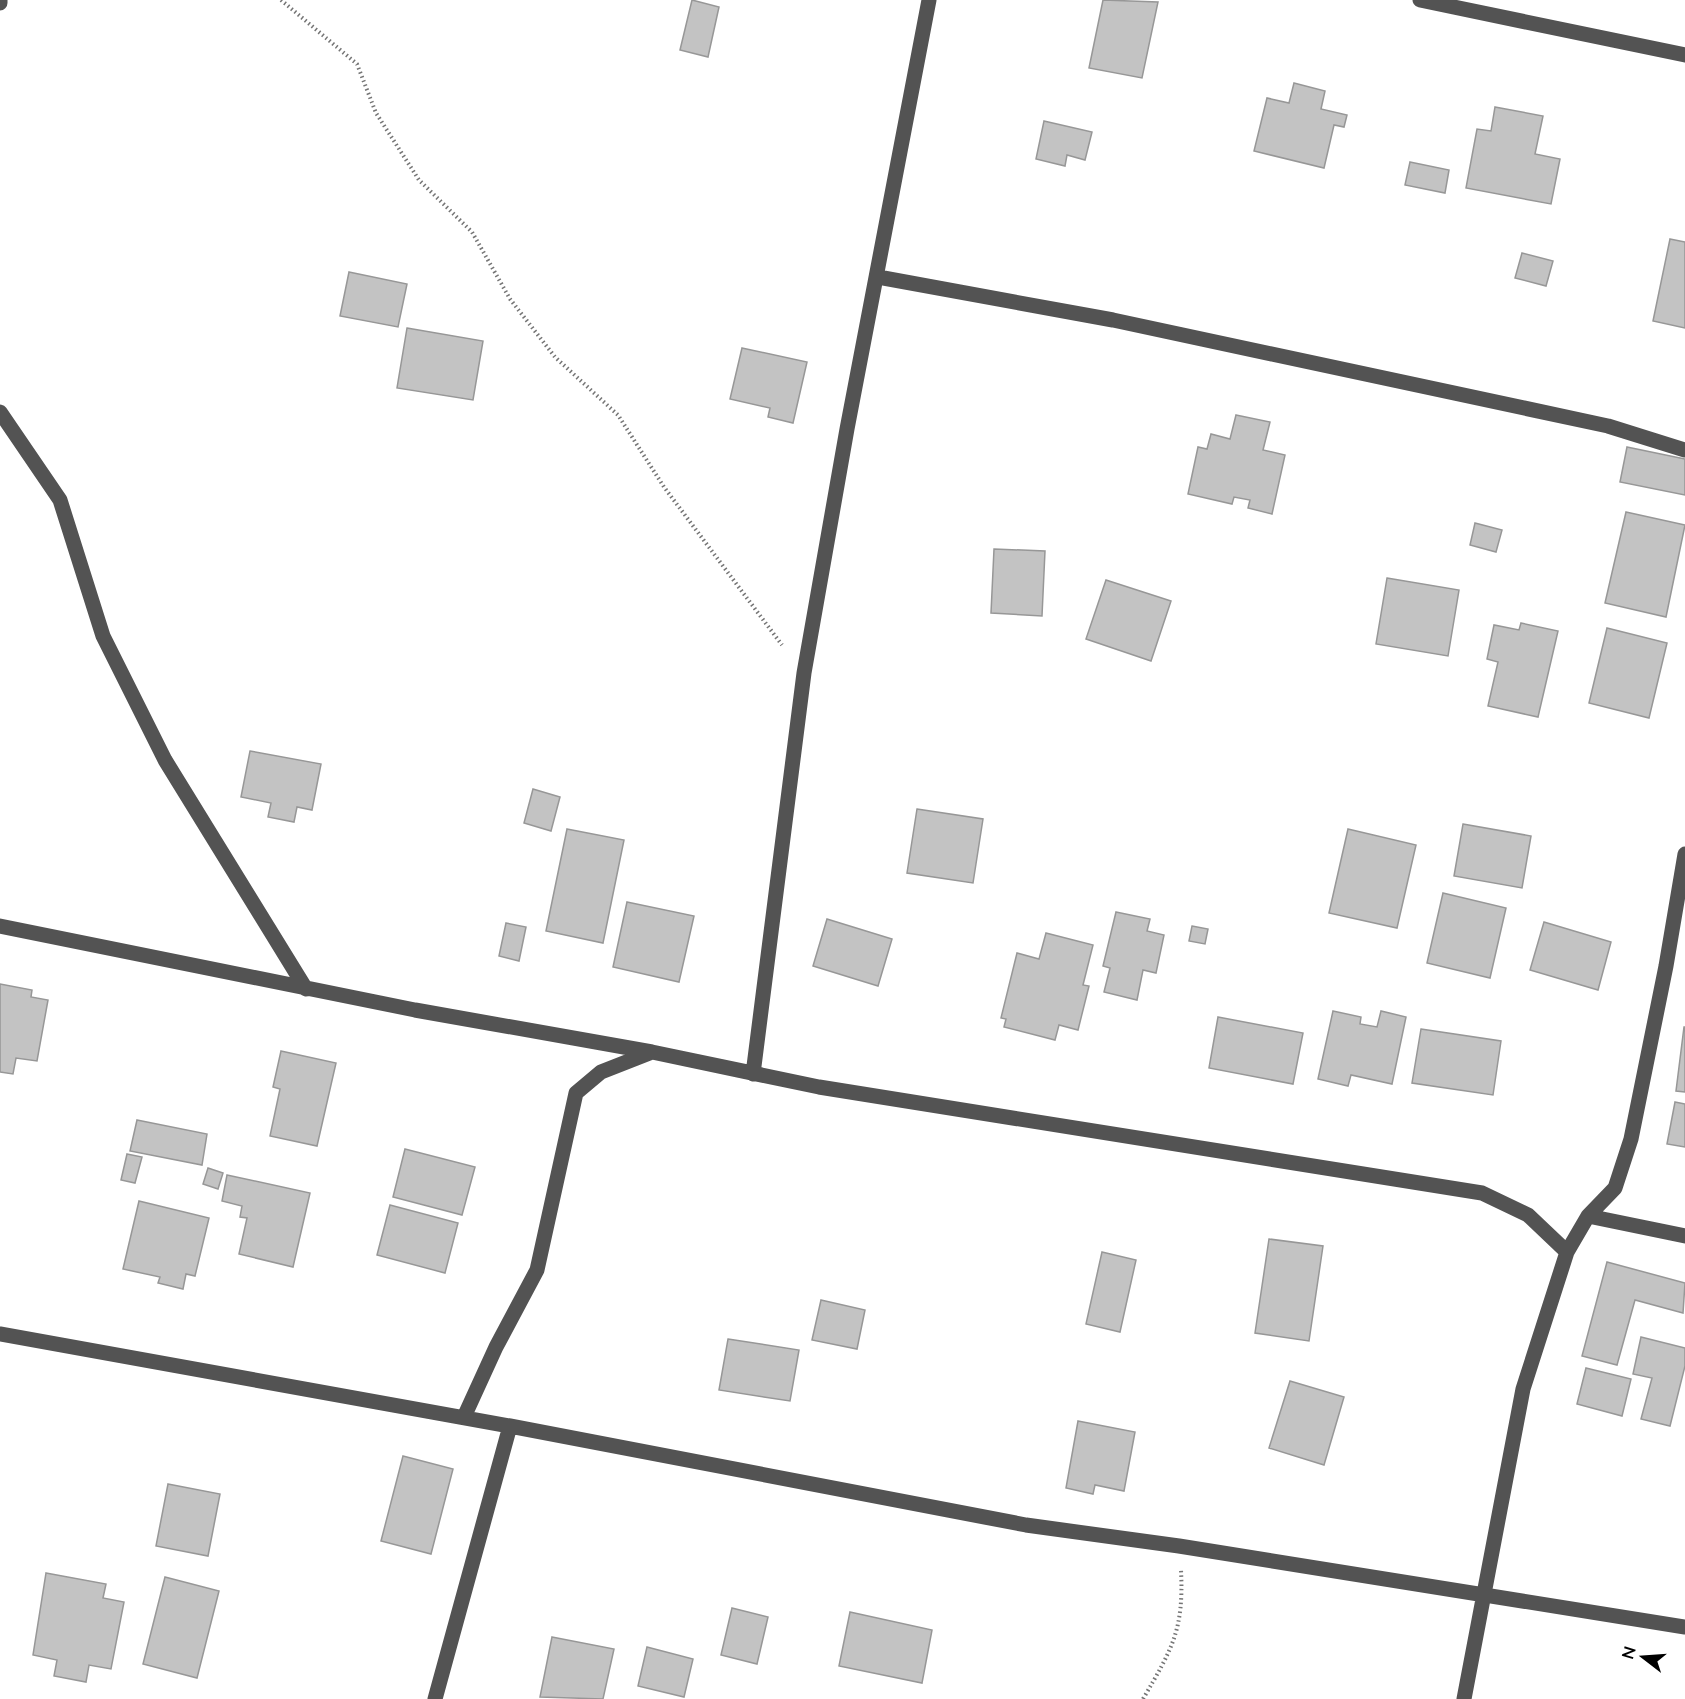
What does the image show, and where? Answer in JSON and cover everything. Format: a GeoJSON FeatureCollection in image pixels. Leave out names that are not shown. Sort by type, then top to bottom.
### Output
{"type":"FeatureCollection","features":[{"type":"Feature","properties":{"kind":"street"},"geometry":{"type":"LineString","coordinates":[[753,1074],[804,673],[847,429],[878,278],[929,0]]}},
{"type":"Feature","properties":{"kind":"street"},"geometry":{"type":"LineString","coordinates":[[1420,0],[1685,55]]}},
{"type":"Feature","properties":{"kind":"street"},"geometry":{"type":"LineString","coordinates":[[878,278],[1113,320],[1608,426],[1685,450]]}},
{"type":"Feature","properties":{"kind":"street"},"geometry":{"type":"LineString","coordinates":[[0,412],[60,500],[103,636],[165,760],[306,989]]}},
{"type":"Feature","properties":{"kind":"street"},"geometry":{"type":"LineString","coordinates":[[1464,1699],[1523,1389],[1567,1252],[1588,1216],[1615,1188],[1631,1139],[1666,966],[1685,854]]}},
{"type":"Feature","properties":{"kind":"street"},"geometry":{"type":"LineString","coordinates":[[0,926],[306,989],[652,1052],[831,1089],[1482,1193],[1528,1215],[1567,1252]]}},
{"type":"Feature","properties":{"kind":"street"},"geometry":{"type":"LineString","coordinates":[[464,1417],[496,1347],[537,1270],[576,1094],[602,1072],[652,1052]]}},
{"type":"Feature","properties":{"kind":"street"},"geometry":{"type":"LineString","coordinates":[[1588,1216],[1685,1236]]}},
{"type":"Feature","properties":{"kind":"street"},"geometry":{"type":"LineString","coordinates":[[0,1334],[464,1417],[1026,1525],[1179,1545],[1685,1627]]}},
{"type":"Feature","properties":{"kind":"street"},"geometry":{"type":"LineString","coordinates":[[435,1699],[510,1426]]}},
{"type":"Feature","properties":{"kind":"path"},"geometry":{"type":"LineString","coordinates":[[281,0],[357,64],[376,113],[419,180],[472,232],[510,299],[555,357],[618,415],[664,487],[804,673]]}},
{"type":"Feature","properties":{"kind":"path"},"geometry":{"type":"LineString","coordinates":[[1143,1699],[1174,1646],[1183,1604],[1179,1545]]}},
{"type":"Feature","properties":{"kind":"building"},"geometry":{"type":"Polygon","coordinates":[[[692,0],[719,7],[708,57],[680,50],[692,0]]]}},
{"type":"Feature","properties":{"kind":"building"},"geometry":{"type":"Polygon","coordinates":[[[1103,0],[1158,2],[1142,78],[1089,68],[1103,0]]]}},
{"type":"Feature","properties":{"kind":"building"},"geometry":{"type":"Polygon","coordinates":[[[1294,83],[1325,91],[1321,109],[1347,115],[1344,127],[1334,125],[1324,168],[1254,151],[1267,98],[1289,103],[1294,83]]]}},
{"type":"Feature","properties":{"kind":"building"},"geometry":{"type":"Polygon","coordinates":[[[1495,107],[1543,116],[1535,154],[1560,159],[1551,204],[1466,188],[1477,129],[1491,131],[1495,107]]]}},
{"type":"Feature","properties":{"kind":"building"},"geometry":{"type":"Polygon","coordinates":[[[1044,121],[1092,132],[1085,160],[1067,155],[1065,166],[1036,159],[1044,121]]]}},
{"type":"Feature","properties":{"kind":"building"},"geometry":{"type":"Polygon","coordinates":[[[1410,162],[1449,170],[1445,193],[1405,185],[1410,162]]]}},
{"type":"Feature","properties":{"kind":"building"},"geometry":{"type":"Polygon","coordinates":[[[1670,239],[1685,242],[1685,328],[1653,321],[1670,239]]]}},
{"type":"Feature","properties":{"kind":"building"},"geometry":{"type":"Polygon","coordinates":[[[1522,253],[1553,261],[1546,286],[1515,278],[1522,253]]]}},
{"type":"Feature","properties":{"kind":"building"},"geometry":{"type":"Polygon","coordinates":[[[349,272],[407,284],[398,327],[340,316],[349,272]]]}},
{"type":"Feature","properties":{"kind":"building"},"geometry":{"type":"Polygon","coordinates":[[[407,328],[483,341],[473,400],[397,388],[407,328]]]}},
{"type":"Feature","properties":{"kind":"building"},"geometry":{"type":"Polygon","coordinates":[[[742,348],[807,362],[793,423],[768,417],[770,408],[730,399],[742,348]]]}},
{"type":"Feature","properties":{"kind":"building"},"geometry":{"type":"Polygon","coordinates":[[[1236,415],[1270,422],[1263,450],[1285,455],[1272,514],[1248,508],[1250,500],[1234,497],[1232,504],[1188,494],[1198,447],[1207,449],[1211,434],[1230,439],[1236,415]]]}},
{"type":"Feature","properties":{"kind":"building"},"geometry":{"type":"Polygon","coordinates":[[[1627,447],[1685,459],[1685,495],[1620,482],[1627,447]]]}},
{"type":"Feature","properties":{"kind":"building"},"geometry":{"type":"Polygon","coordinates":[[[1626,512],[1685,525],[1666,617],[1605,603],[1626,512]]]}},
{"type":"Feature","properties":{"kind":"building"},"geometry":{"type":"Polygon","coordinates":[[[1475,523],[1502,530],[1496,552],[1470,545],[1475,523]]]}},
{"type":"Feature","properties":{"kind":"building"},"geometry":{"type":"Polygon","coordinates":[[[994,549],[1045,551],[1042,616],[991,613],[994,549]]]}},
{"type":"Feature","properties":{"kind":"building"},"geometry":{"type":"Polygon","coordinates":[[[1387,578],[1459,590],[1448,656],[1376,644],[1387,578]]]}},
{"type":"Feature","properties":{"kind":"building"},"geometry":{"type":"Polygon","coordinates":[[[1106,580],[1171,601],[1151,661],[1086,639],[1106,580]]]}},
{"type":"Feature","properties":{"kind":"building"},"geometry":{"type":"Polygon","coordinates":[[[1521,623],[1558,631],[1538,717],[1488,706],[1498,662],[1487,659],[1494,625],[1519,630],[1521,623]]]}},
{"type":"Feature","properties":{"kind":"building"},"geometry":{"type":"Polygon","coordinates":[[[1607,628],[1667,643],[1649,718],[1589,703],[1607,628]]]}},
{"type":"Feature","properties":{"kind":"building"},"geometry":{"type":"Polygon","coordinates":[[[250,751],[321,764],[312,810],[297,807],[294,822],[268,817],[271,803],[241,797],[250,751]]]}},
{"type":"Feature","properties":{"kind":"building"},"geometry":{"type":"Polygon","coordinates":[[[533,789],[560,797],[551,831],[524,823],[533,789]]]}},
{"type":"Feature","properties":{"kind":"building"},"geometry":{"type":"Polygon","coordinates":[[[917,809],[983,819],[973,883],[907,873],[917,809]]]}},
{"type":"Feature","properties":{"kind":"building"},"geometry":{"type":"Polygon","coordinates":[[[1463,824],[1531,836],[1522,888],[1454,876],[1463,824]]]}},
{"type":"Feature","properties":{"kind":"building"},"geometry":{"type":"Polygon","coordinates":[[[567,829],[624,840],[603,943],[546,931],[567,829]]]}},
{"type":"Feature","properties":{"kind":"building"},"geometry":{"type":"Polygon","coordinates":[[[1348,829],[1416,845],[1397,928],[1329,913],[1348,829]]]}},
{"type":"Feature","properties":{"kind":"building"},"geometry":{"type":"Polygon","coordinates":[[[1443,893],[1506,908],[1490,978],[1427,963],[1443,893]]]}},
{"type":"Feature","properties":{"kind":"building"},"geometry":{"type":"Polygon","coordinates":[[[627,902],[694,916],[679,982],[613,967],[627,902]]]}},
{"type":"Feature","properties":{"kind":"building"},"geometry":{"type":"Polygon","coordinates":[[[1116,912],[1150,919],[1147,931],[1164,935],[1156,973],[1143,970],[1137,1000],[1104,992],[1110,968],[1103,966],[1116,912]]]}},
{"type":"Feature","properties":{"kind":"building"},"geometry":{"type":"Polygon","coordinates":[[[827,919],[892,939],[878,986],[813,966],[827,919]]]}},
{"type":"Feature","properties":{"kind":"building"},"geometry":{"type":"Polygon","coordinates":[[[1544,922],[1611,942],[1598,990],[1530,970],[1544,922]]]}},
{"type":"Feature","properties":{"kind":"building"},"geometry":{"type":"Polygon","coordinates":[[[506,923],[526,927],[519,961],[499,956],[506,923]]]}},
{"type":"Feature","properties":{"kind":"building"},"geometry":{"type":"Polygon","coordinates":[[[1192,926],[1208,929],[1205,944],[1189,941],[1192,926]]]}},
{"type":"Feature","properties":{"kind":"building"},"geometry":{"type":"Polygon","coordinates":[[[1046,933],[1093,945],[1083,985],[1089,986],[1078,1030],[1059,1025],[1055,1040],[1004,1027],[1006,1019],[1001,1018],[1017,953],[1039,959],[1046,933]]]}},
{"type":"Feature","properties":{"kind":"building"},"geometry":{"type":"Polygon","coordinates":[[[0,984],[32,990],[31,997],[48,1000],[37,1061],[16,1058],[13,1074],[0,1072],[0,984]]]}},
{"type":"Feature","properties":{"kind":"building"},"geometry":{"type":"Polygon","coordinates":[[[1333,1011],[1361,1017],[1360,1024],[1377,1027],[1381,1011],[1406,1017],[1392,1084],[1351,1075],[1348,1086],[1318,1079],[1333,1011]]]}},
{"type":"Feature","properties":{"kind":"building"},"geometry":{"type":"Polygon","coordinates":[[[1218,1017],[1303,1033],[1293,1084],[1209,1068],[1218,1017]]]}},
{"type":"Feature","properties":{"kind":"building"},"geometry":{"type":"Polygon","coordinates":[[[1685,1027],[1685,1092],[1676,1091],[1685,1027]]]}},
{"type":"Feature","properties":{"kind":"building"},"geometry":{"type":"Polygon","coordinates":[[[1421,1029],[1501,1041],[1493,1095],[1412,1083],[1421,1029]]]}},
{"type":"Feature","properties":{"kind":"building"},"geometry":{"type":"Polygon","coordinates":[[[281,1051],[336,1063],[317,1146],[270,1136],[280,1089],[273,1087],[281,1051]]]}},
{"type":"Feature","properties":{"kind":"building"},"geometry":{"type":"Polygon","coordinates":[[[1675,1102],[1685,1104],[1685,1147],[1667,1144],[1675,1102]]]}},
{"type":"Feature","properties":{"kind":"building"},"geometry":{"type":"Polygon","coordinates":[[[137,1120],[207,1134],[202,1165],[130,1151],[137,1120]]]}},
{"type":"Feature","properties":{"kind":"building"},"geometry":{"type":"Polygon","coordinates":[[[405,1149],[475,1167],[462,1215],[393,1197],[405,1149]]]}},
{"type":"Feature","properties":{"kind":"building"},"geometry":{"type":"Polygon","coordinates":[[[127,1154],[142,1157],[135,1183],[121,1180],[127,1154]]]}},
{"type":"Feature","properties":{"kind":"building"},"geometry":{"type":"Polygon","coordinates":[[[208,1168],[223,1173],[218,1189],[203,1184],[208,1168]]]}},
{"type":"Feature","properties":{"kind":"building"},"geometry":{"type":"Polygon","coordinates":[[[227,1175],[310,1193],[293,1267],[239,1254],[247,1218],[240,1217],[242,1206],[222,1201],[227,1175]]]}},
{"type":"Feature","properties":{"kind":"building"},"geometry":{"type":"Polygon","coordinates":[[[139,1201],[209,1218],[195,1276],[186,1274],[183,1289],[158,1283],[160,1277],[123,1269],[139,1201]]]}},
{"type":"Feature","properties":{"kind":"building"},"geometry":{"type":"Polygon","coordinates":[[[390,1205],[458,1223],[445,1273],[377,1255],[390,1205]]]}},
{"type":"Feature","properties":{"kind":"building"},"geometry":{"type":"Polygon","coordinates":[[[1269,1239],[1323,1246],[1309,1341],[1255,1333],[1269,1239]]]}},
{"type":"Feature","properties":{"kind":"building"},"geometry":{"type":"Polygon","coordinates":[[[1102,1252],[1136,1260],[1120,1332],[1086,1324],[1102,1252]]]}},
{"type":"Feature","properties":{"kind":"building"},"geometry":{"type":"Polygon","coordinates":[[[1607,1262],[1685,1283],[1683,1313],[1635,1300],[1617,1365],[1582,1356],[1607,1262]]]}},
{"type":"Feature","properties":{"kind":"building"},"geometry":{"type":"Polygon","coordinates":[[[821,1300],[865,1310],[857,1349],[812,1340],[821,1300]]]}},
{"type":"Feature","properties":{"kind":"building"},"geometry":{"type":"Polygon","coordinates":[[[1641,1337],[1685,1348],[1685,1366],[1670,1426],[1641,1419],[1652,1378],[1633,1374],[1641,1337]]]}},
{"type":"Feature","properties":{"kind":"building"},"geometry":{"type":"Polygon","coordinates":[[[728,1339],[799,1350],[790,1401],[719,1390],[728,1339]]]}},
{"type":"Feature","properties":{"kind":"building"},"geometry":{"type":"Polygon","coordinates":[[[1586,1368],[1631,1379],[1622,1416],[1577,1404],[1586,1368]]]}},
{"type":"Feature","properties":{"kind":"building"},"geometry":{"type":"Polygon","coordinates":[[[1290,1381],[1344,1397],[1324,1465],[1269,1448],[1290,1381]]]}},
{"type":"Feature","properties":{"kind":"building"},"geometry":{"type":"Polygon","coordinates":[[[1078,1421],[1135,1432],[1124,1491],[1095,1485],[1093,1494],[1066,1488],[1078,1421]]]}},
{"type":"Feature","properties":{"kind":"building"},"geometry":{"type":"Polygon","coordinates":[[[403,1456],[453,1469],[431,1554],[381,1541],[403,1456]]]}},
{"type":"Feature","properties":{"kind":"building"},"geometry":{"type":"Polygon","coordinates":[[[168,1484],[220,1494],[208,1556],[156,1546],[168,1484]]]}},
{"type":"Feature","properties":{"kind":"building"},"geometry":{"type":"Polygon","coordinates":[[[46,1573],[106,1584],[103,1598],[124,1602],[111,1669],[89,1665],[86,1682],[54,1676],[57,1660],[33,1655],[46,1573]]]}},
{"type":"Feature","properties":{"kind":"building"},"geometry":{"type":"Polygon","coordinates":[[[165,1577],[219,1591],[197,1678],[143,1664],[165,1577]]]}},
{"type":"Feature","properties":{"kind":"building"},"geometry":{"type":"Polygon","coordinates":[[[732,1608],[768,1617],[757,1664],[721,1655],[732,1608]]]}},
{"type":"Feature","properties":{"kind":"building"},"geometry":{"type":"Polygon","coordinates":[[[850,1612],[932,1630],[922,1683],[839,1666],[850,1612]]]}},
{"type":"Feature","properties":{"kind":"building"},"geometry":{"type":"Polygon","coordinates":[[[552,1637],[614,1649],[603,1699],[540,1697],[552,1637]]]}},
{"type":"Feature","properties":{"kind":"building"},"geometry":{"type":"Polygon","coordinates":[[[647,1647],[693,1659],[684,1697],[638,1686],[647,1647]]]}}]}
